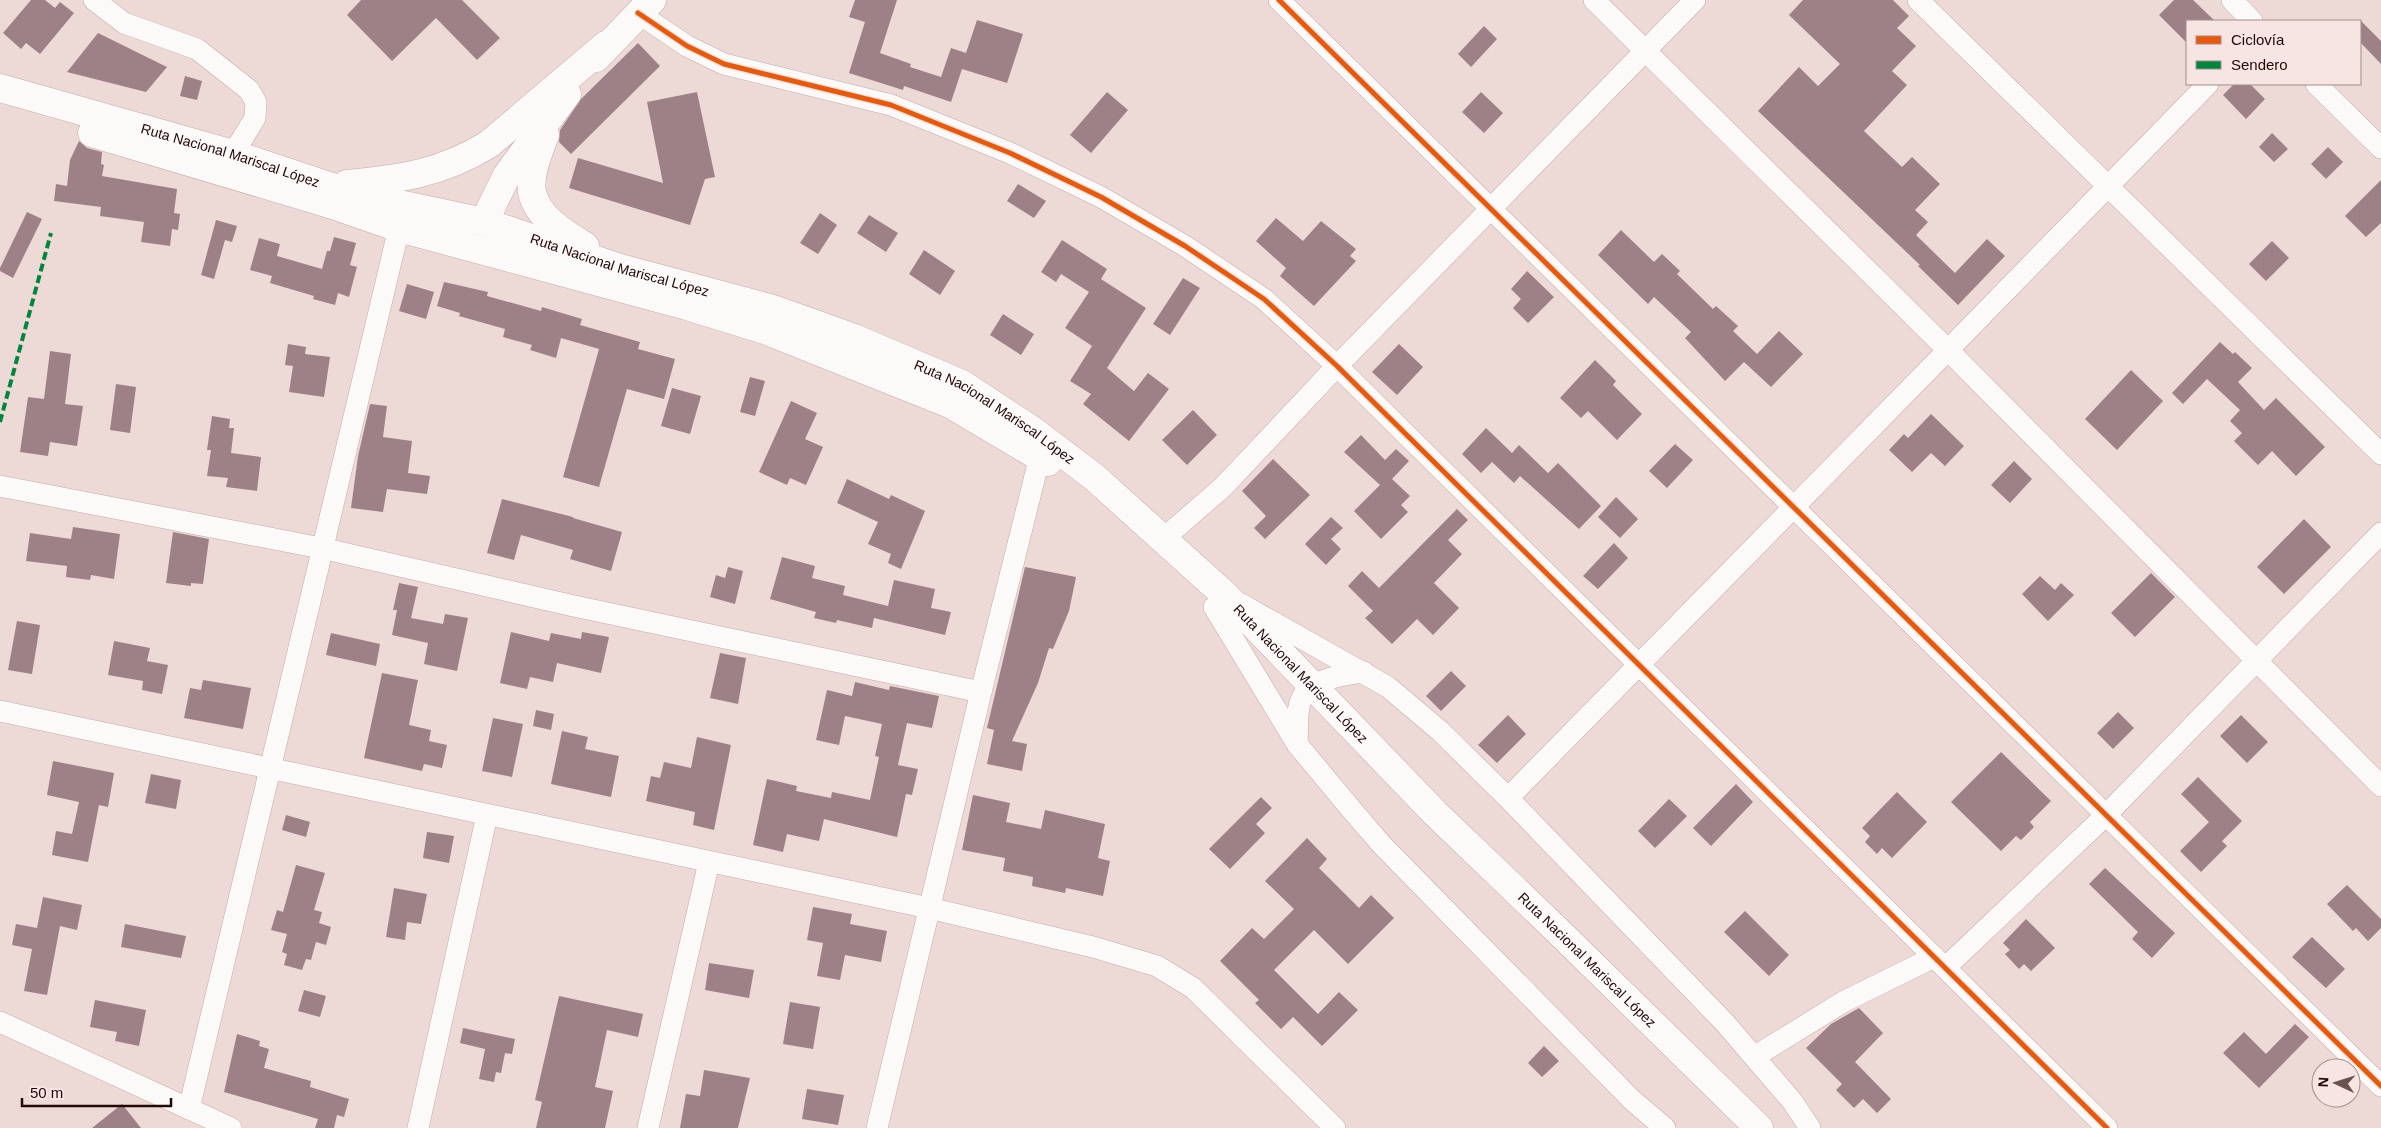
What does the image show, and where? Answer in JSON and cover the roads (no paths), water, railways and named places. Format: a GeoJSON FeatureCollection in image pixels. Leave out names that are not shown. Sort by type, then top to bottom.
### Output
{"type":"FeatureCollection","features":[{"type":"Feature","properties":{"kind":"highway"},"geometry":{"type":"LineString","coordinates":[[329,186],[401,179],[450,166],[470,156],[490,144],[606,45],[645,7]]}},
{"type":"Feature","properties":{"kind":"highway"},"geometry":{"type":"LineString","coordinates":[[484,222],[507,176],[551,114],[606,45]]}},
{"type":"Feature","properties":{"kind":"highway","name":"Ruta Nacional Mariscal López"},"geometry":{"type":"LineString","coordinates":[[0,88],[233,154],[329,186],[399,204],[484,222],[620,268],[773,309],[854,338],[962,384],[1032,430],[1094,477],[1163,539],[1306,693],[1424,825],[1546,941],[1736,1128]]}},
{"type":"Feature","properties":{"kind":"highway","name":"Ruta Nacional Mariscal López"},"geometry":{"type":"LineString","coordinates":[[0,106],[399,228],[544,269],[687,306],[765,330],[950,404],[1040,456],[1114,510],[1219,601]]}},
{"type":"Feature","properties":{"kind":"highway"},"geometry":{"type":"LineString","coordinates":[[551,114],[539,150],[532,192],[547,219],[560,231],[620,268]]}},
{"type":"Feature","properties":{"kind":"highway"},"geometry":{"type":"LineString","coordinates":[[368,217],[484,222],[544,269]]}},
{"type":"Feature","properties":{"kind":"highway","name":"Ruta Nacional Mariscal López"},"geometry":{"type":"LineString","coordinates":[[1306,693],[1557,930],[1759,1128]]}},
{"type":"Feature","properties":{"kind":"street"},"geometry":{"type":"LineString","coordinates":[[94,0],[124,23],[197,49],[249,90],[256,102],[255,118],[233,154]]}},
{"type":"Feature","properties":{"kind":"street"},"geometry":{"type":"LineString","coordinates":[[1279,0],[2381,1086]]}},
{"type":"Feature","properties":{"kind":"street"},"geometry":{"type":"LineString","coordinates":[[1594,0],[1948,350],[2381,786]]}},
{"type":"Feature","properties":{"kind":"street"},"geometry":{"type":"LineString","coordinates":[[1163,539],[1223,487],[1337,366],[1694,0]]}},
{"type":"Feature","properties":{"kind":"street"},"geometry":{"type":"LineString","coordinates":[[1918,0],[2381,454]]}},
{"type":"Feature","properties":{"kind":"street"},"geometry":{"type":"LineString","coordinates":[[2232,0],[2251,20]]}},
{"type":"Feature","properties":{"kind":"street"},"geometry":{"type":"LineString","coordinates":[[645,7],[686,46],[724,64],[891,105],[1010,153],[1102,197],[1185,246],[1264,298],[1337,366],[2107,1128]]}},
{"type":"Feature","properties":{"kind":"street"},"geometry":{"type":"LineString","coordinates":[[1508,798],[2207,85]]}},
{"type":"Feature","properties":{"kind":"street"},"geometry":{"type":"LineString","coordinates":[[2317,85],[2381,148]]}},
{"type":"Feature","properties":{"kind":"street"},"geometry":{"type":"LineString","coordinates":[[189,1109],[321,548],[399,228]]}},
{"type":"Feature","properties":{"kind":"street"},"geometry":{"type":"LineString","coordinates":[[877,1128],[981,692],[1040,456]]}},
{"type":"Feature","properties":{"kind":"street"},"geometry":{"type":"LineString","coordinates":[[0,486],[321,548],[584,608],[981,692]]}},
{"type":"Feature","properties":{"kind":"street"},"geometry":{"type":"LineString","coordinates":[[1754,1057],[1843,1002],[1940,962],[2106,815],[2381,534]]}},
{"type":"Feature","properties":{"kind":"street"},"geometry":{"type":"LineString","coordinates":[[1219,601],[1364,672],[1388,687],[1440,731],[1508,798],[1724,1023],[1792,1101],[1810,1128]]}},
{"type":"Feature","properties":{"kind":"street"},"geometry":{"type":"LineString","coordinates":[[1219,601],[1297,744],[1382,845],[1632,1100],[1665,1128]]}},
{"type":"Feature","properties":{"kind":"street"},"geometry":{"type":"LineString","coordinates":[[1297,744],[1306,693],[1343,675],[1364,672]]}},
{"type":"Feature","properties":{"kind":"street"},"geometry":{"type":"LineString","coordinates":[[0,712],[929,908],[1093,947],[1157,966],[1193,988],[1336,1128]]}},
{"type":"Feature","properties":{"kind":"street"},"geometry":{"type":"LineString","coordinates":[[418,1128],[487,815]]}},
{"type":"Feature","properties":{"kind":"street"},"geometry":{"type":"LineString","coordinates":[[648,1128],[710,862]]}},
{"type":"Feature","properties":{"kind":"street"},"geometry":{"type":"LineString","coordinates":[[0,1022],[231,1128]]}}]}
